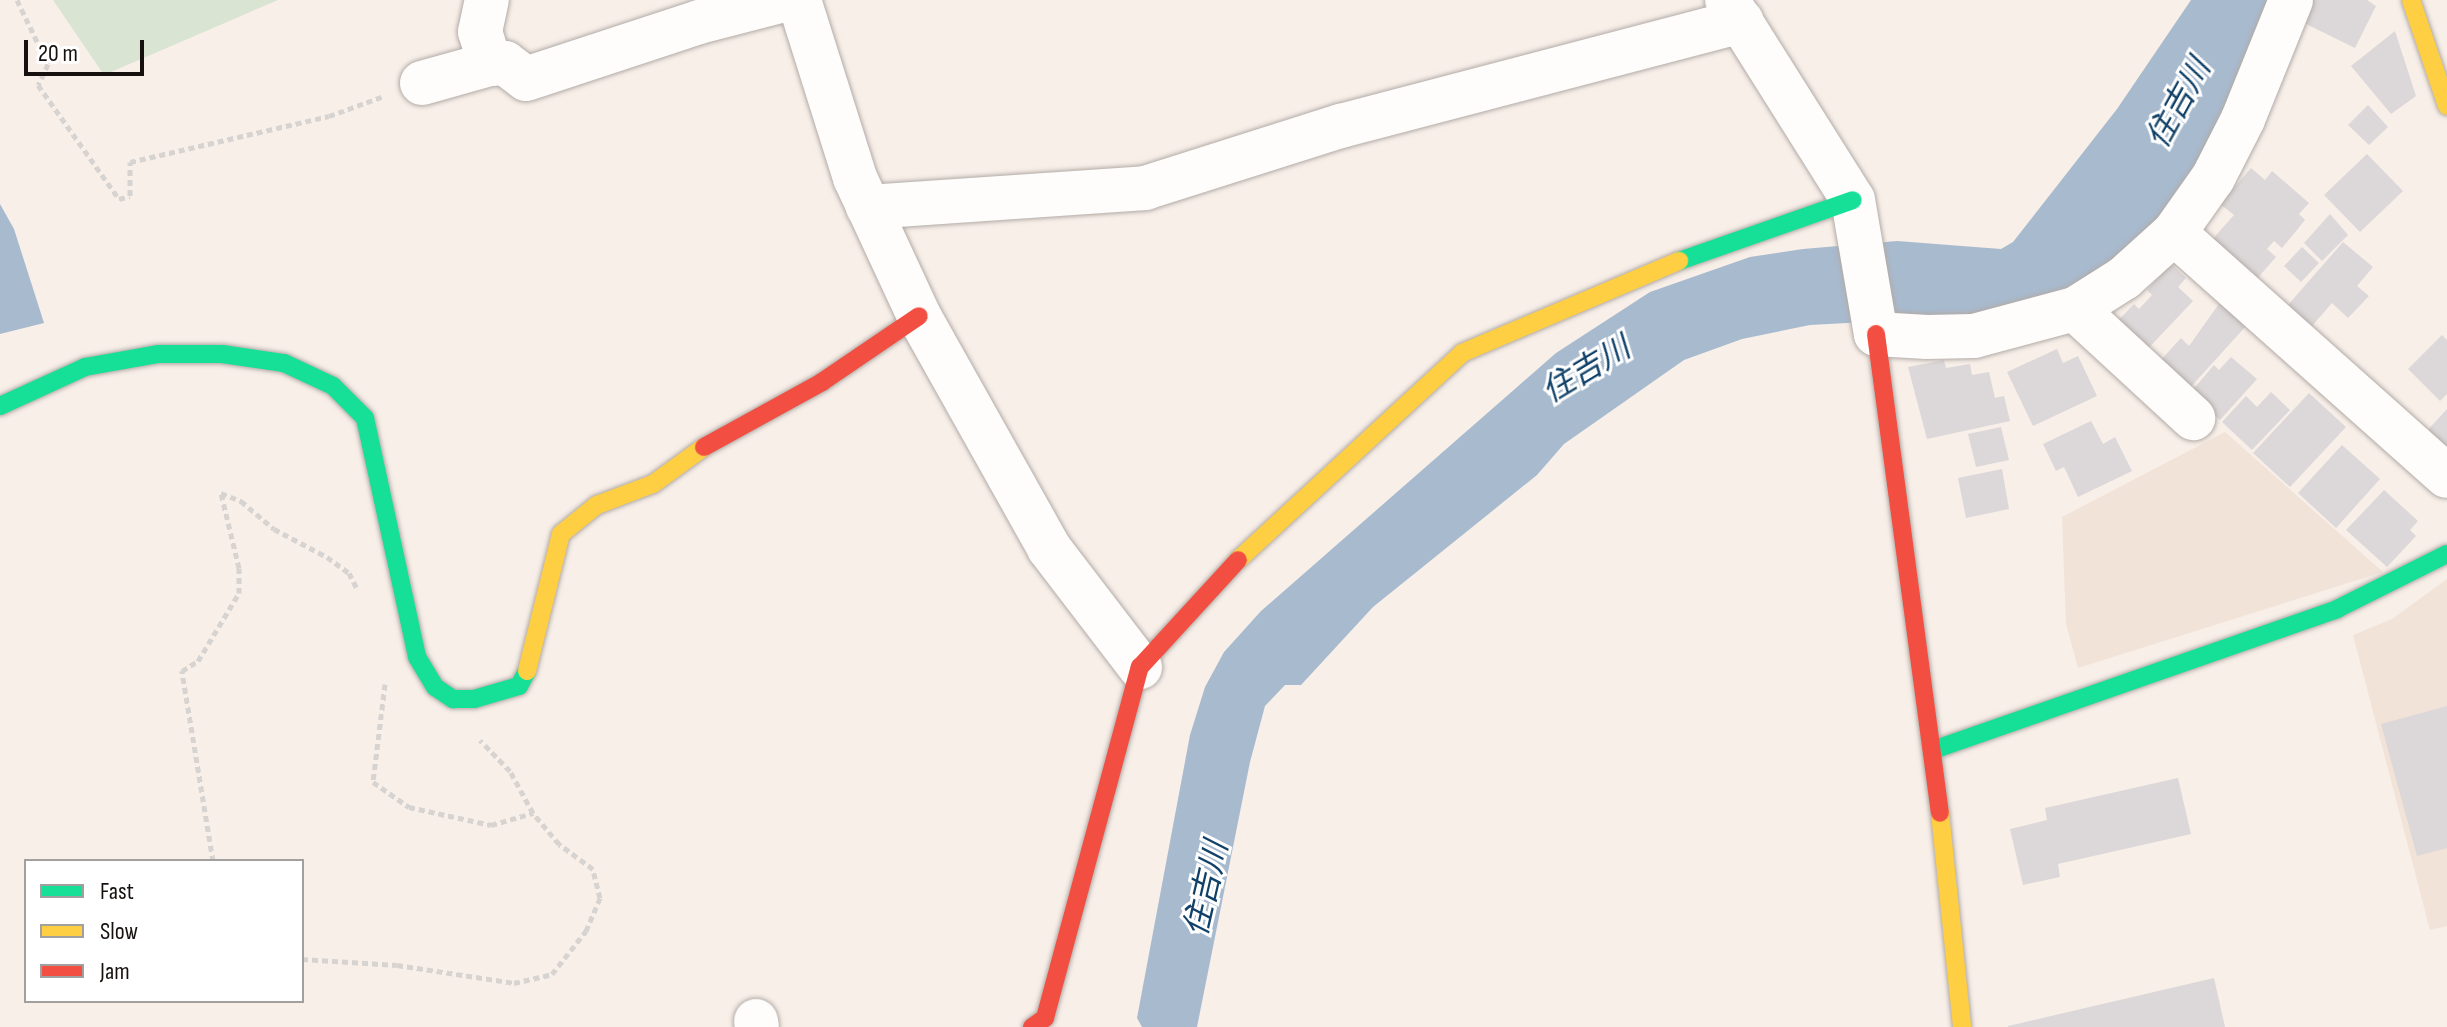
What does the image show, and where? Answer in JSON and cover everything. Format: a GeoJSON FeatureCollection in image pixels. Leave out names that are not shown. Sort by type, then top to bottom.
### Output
{"type":"FeatureCollection","features":[{"type":"Feature","properties":{"kind":"street"},"geometry":{"type":"LineString","coordinates":[[487,0],[480,32],[490,64]]}},
{"type":"Feature","properties":{"kind":"street"},"geometry":{"type":"LineString","coordinates":[[422,83],[490,64],[505,63],[526,79],[699,22],[784,0]]}},
{"type":"Feature","properties":{"kind":"street"},"geometry":{"type":"LineString","coordinates":[[799,0],[868,207],[919,316],[1049,548],[1140,667]]}},
{"type":"Feature","properties":{"kind":"street"},"geometry":{"type":"LineString","coordinates":[[1875,329],[1974,336],[2075,309],[2124,278],[2174,233],[2213,178],[2243,119],[2291,0]]}},
{"type":"Feature","properties":{"kind":"street"},"geometry":{"type":"LineString","coordinates":[[2411,0],[2447,106]]}},
{"type":"Feature","properties":{"kind":"street"},"geometry":{"type":"LineString","coordinates":[[868,207],[1145,188],[1341,126],[1734,11],[1858,219],[1933,750],[1962,1027]]}},
{"type":"Feature","properties":{"kind":"street"},"geometry":{"type":"LineString","coordinates":[[1032,1027],[1045,1018],[1115,746],[1140,667],[1230,567],[1462,353],[1693,255],[1858,219]]}},
{"type":"Feature","properties":{"kind":"street"},"geometry":{"type":"LineString","coordinates":[[2174,233],[2447,476]]}},
{"type":"Feature","properties":{"kind":"street"},"geometry":{"type":"LineString","coordinates":[[2075,309],[2193,418]]}},
{"type":"Feature","properties":{"kind":"street"},"geometry":{"type":"LineString","coordinates":[[0,406],[85,367],[159,354],[222,354],[284,363],[333,386],[365,418],[417,657],[435,687],[453,699],[474,699],[519,686],[534,660],[561,534],[597,505],[653,484],[733,427],[822,382],[919,316]]}},
{"type":"Feature","properties":{"kind":"street"},"geometry":{"type":"LineString","coordinates":[[1933,750],[2337,609],[2447,554]]}},
{"type":"Feature","properties":{"kind":"path"},"geometry":{"type":"LineString","coordinates":[[17,0],[48,64],[38,85],[119,199],[130,196],[130,162],[329,116],[422,83]]}},
{"type":"Feature","properties":{"kind":"path"},"geometry":{"type":"LineString","coordinates":[[213,859],[182,671],[198,661],[239,593],[221,493],[241,501],[274,529],[349,573],[360,595]]}},
{"type":"Feature","properties":{"kind":"path"},"geometry":{"type":"LineString","coordinates":[[386,675],[373,782],[409,807],[491,825],[533,813]]}},
{"type":"Feature","properties":{"kind":"path"},"geometry":{"type":"LineString","coordinates":[[304,959],[397,965],[514,983],[552,974],[586,931],[600,898],[593,869],[559,844],[533,813],[510,771],[471,731],[453,699]]}},
{"type":"Feature","properties":{"kind":"shaded area"},"geometry":{"type":"Polygon","coordinates":[[[2225,432],[2383,572],[2078,668],[2066,624],[2062,517],[2225,432]]]}},
{"type":"Feature","properties":{"kind":"shaded area"},"geometry":{"type":"Polygon","coordinates":[[[2447,579],[2447,926],[2430,930],[2353,635],[2392,619],[2447,579]]]}},
{"type":"Feature","properties":{"kind":"green space"},"geometry":{"type":"Polygon","coordinates":[[[53,0],[278,0],[104,75],[53,0]]]}},
{"type":"Feature","properties":{"kind":"water","name":"住吉川"},"geometry":{"type":"Polygon","coordinates":[[[2191,0],[2274,0],[2214,155],[2131,257],[2015,314],[1810,325],[1742,339],[1684,360],[1564,444],[1537,475],[1373,607],[1301,685],[1285,685],[1265,706],[1250,762],[1197,1027],[1142,1027],[1137,1018],[1190,735],[1205,687],[1224,652],[1261,611],[1556,353],[1650,292],[1750,257],[1803,249],[1897,241],[2001,249],[2013,242],[2117,109],[2191,0]]]}},
{"type":"Feature","properties":{"kind":"water"},"geometry":{"type":"Polygon","coordinates":[[[0,204],[14,229],[44,323],[0,334],[0,204]]]}},
{"type":"Feature","properties":{"kind":"building"},"geometry":{"type":"Polygon","coordinates":[[[2313,0],[2367,0],[2376,6],[2355,48],[2302,22],[2313,0]]]}},
{"type":"Feature","properties":{"kind":"building"},"geometry":{"type":"Polygon","coordinates":[[[2395,31],[2416,96],[2391,114],[2351,66],[2395,31]]]}},
{"type":"Feature","properties":{"kind":"building"},"geometry":{"type":"Polygon","coordinates":[[[2368,105],[2388,127],[2369,145],[2348,125],[2368,105]]]}},
{"type":"Feature","properties":{"kind":"building"},"geometry":{"type":"Polygon","coordinates":[[[2367,154],[2403,191],[2360,232],[2324,195],[2367,154]]]}},
{"type":"Feature","properties":{"kind":"building"},"geometry":{"type":"Polygon","coordinates":[[[2251,168],[2265,180],[2272,171],[2309,203],[2299,214],[2305,220],[2282,248],[2274,241],[2267,249],[2276,257],[2255,281],[2210,242],[2234,215],[2220,204],[2251,168]]]}},
{"type":"Feature","properties":{"kind":"building"},"geometry":{"type":"Polygon","coordinates":[[[2330,214],[2348,235],[2322,261],[2304,243],[2330,214]]]}},
{"type":"Feature","properties":{"kind":"building"},"geometry":{"type":"Polygon","coordinates":[[[2343,242],[2373,267],[2357,286],[2369,296],[2348,318],[2332,303],[2312,326],[2288,305],[2343,242]]]}},
{"type":"Feature","properties":{"kind":"building"},"geometry":{"type":"Polygon","coordinates":[[[2302,247],[2319,263],[2301,282],[2284,266],[2302,247]]]}},
{"type":"Feature","properties":{"kind":"building"},"geometry":{"type":"Polygon","coordinates":[[[2171,264],[2186,278],[2178,287],[2193,301],[2142,355],[2112,327],[2134,304],[2139,309],[2152,295],[2147,290],[2171,264]]]}},
{"type":"Feature","properties":{"kind":"building"},"geometry":{"type":"Polygon","coordinates":[[[2221,301],[2247,325],[2187,391],[2157,364],[2181,338],[2189,346],[2221,301]]]}},
{"type":"Feature","properties":{"kind":"building"},"geometry":{"type":"Polygon","coordinates":[[[2442,335],[2447,340],[2447,394],[2440,401],[2408,369],[2442,335]]]}},
{"type":"Feature","properties":{"kind":"building"},"geometry":{"type":"Polygon","coordinates":[[[2057,349],[2063,363],[2078,356],[2097,396],[2033,426],[2007,372],[2057,349]]]}},
{"type":"Feature","properties":{"kind":"building"},"geometry":{"type":"Polygon","coordinates":[[[2231,357],[2257,379],[2220,420],[2190,393],[2214,365],[2219,370],[2231,357]]]}},
{"type":"Feature","properties":{"kind":"building"},"geometry":{"type":"Polygon","coordinates":[[[1944,360],[1946,368],[1970,364],[1972,375],[1989,372],[1995,398],[2004,396],[2010,421],[1927,439],[1908,367],[1944,360]]]}},
{"type":"Feature","properties":{"kind":"building"},"geometry":{"type":"Polygon","coordinates":[[[2271,392],[2290,410],[2252,450],[2222,422],[2246,396],[2257,407],[2271,392]]]}},
{"type":"Feature","properties":{"kind":"building"},"geometry":{"type":"Polygon","coordinates":[[[2309,393],[2346,427],[2290,487],[2253,453],[2309,393]]]}},
{"type":"Feature","properties":{"kind":"building"},"geometry":{"type":"Polygon","coordinates":[[[2447,409],[2447,451],[2426,432],[2447,409]]]}},
{"type":"Feature","properties":{"kind":"building"},"geometry":{"type":"Polygon","coordinates":[[[2091,421],[2103,444],[2115,437],[2132,471],[2078,497],[2064,467],[2056,471],[2043,444],[2091,421]]]}},
{"type":"Feature","properties":{"kind":"building"},"geometry":{"type":"Polygon","coordinates":[[[2001,427],[2009,460],[1976,467],[1968,434],[2001,427]]]}},
{"type":"Feature","properties":{"kind":"building"},"geometry":{"type":"Polygon","coordinates":[[[2342,445],[2380,479],[2336,528],[2298,493],[2342,445]]]}},
{"type":"Feature","properties":{"kind":"building"},"geometry":{"type":"Polygon","coordinates":[[[2002,469],[2009,509],[1966,518],[1958,478],[2002,469]]]}},
{"type":"Feature","properties":{"kind":"building"},"geometry":{"type":"Polygon","coordinates":[[[2384,490],[2418,521],[2410,530],[2416,536],[2387,567],[2346,530],[2384,490]]]}},
{"type":"Feature","properties":{"kind":"building"},"geometry":{"type":"Polygon","coordinates":[[[2447,706],[2447,848],[2417,856],[2381,724],[2447,706]]]}},
{"type":"Feature","properties":{"kind":"building"},"geometry":{"type":"Polygon","coordinates":[[[2178,778],[2191,834],[2058,864],[2060,877],[2023,885],[2010,829],[2047,820],[2045,808],[2178,778]]]}},
{"type":"Feature","properties":{"kind":"building"},"geometry":{"type":"Polygon","coordinates":[[[2214,978],[2225,1027],[2008,1027],[2008,1026],[2214,978]]]}},
{"type":"Feature","properties":{"kind":"traffic: fast"},"geometry":{"type":"LineString","coordinates":[[1679,261],[1853,200]]}},
{"type":"Feature","properties":{"kind":"traffic: fast"},"geometry":{"type":"LineString","coordinates":[[0,406],[85,367],[159,354],[222,354],[284,363],[333,386],[365,418],[417,657],[435,687],[453,699],[474,699],[519,686],[527,671]]}},
{"type":"Feature","properties":{"kind":"traffic: fast"},"geometry":{"type":"LineString","coordinates":[[1933,750],[2337,609],[2447,554]]}},
{"type":"Feature","properties":{"kind":"traffic: slow"},"geometry":{"type":"LineString","coordinates":[[2411,0],[2447,106]]}},
{"type":"Feature","properties":{"kind":"traffic: slow"},"geometry":{"type":"LineString","coordinates":[[1238,560],[1462,353],[1679,261]]}},
{"type":"Feature","properties":{"kind":"traffic: slow"},"geometry":{"type":"LineString","coordinates":[[527,671],[561,534],[597,505],[653,484],[704,447]]}},
{"type":"Feature","properties":{"kind":"traffic: slow"},"geometry":{"type":"LineString","coordinates":[[1940,813],[1962,1027]]}},
{"type":"Feature","properties":{"kind":"traffic: jam"},"geometry":{"type":"LineString","coordinates":[[704,447],[822,382],[919,316]]}},
{"type":"Feature","properties":{"kind":"traffic: jam"},"geometry":{"type":"LineString","coordinates":[[1876,334],[1940,813]]}},
{"type":"Feature","properties":{"kind":"traffic: jam"},"geometry":{"type":"LineString","coordinates":[[1032,1027],[1045,1018],[1140,667],[1238,560]]}}]}
